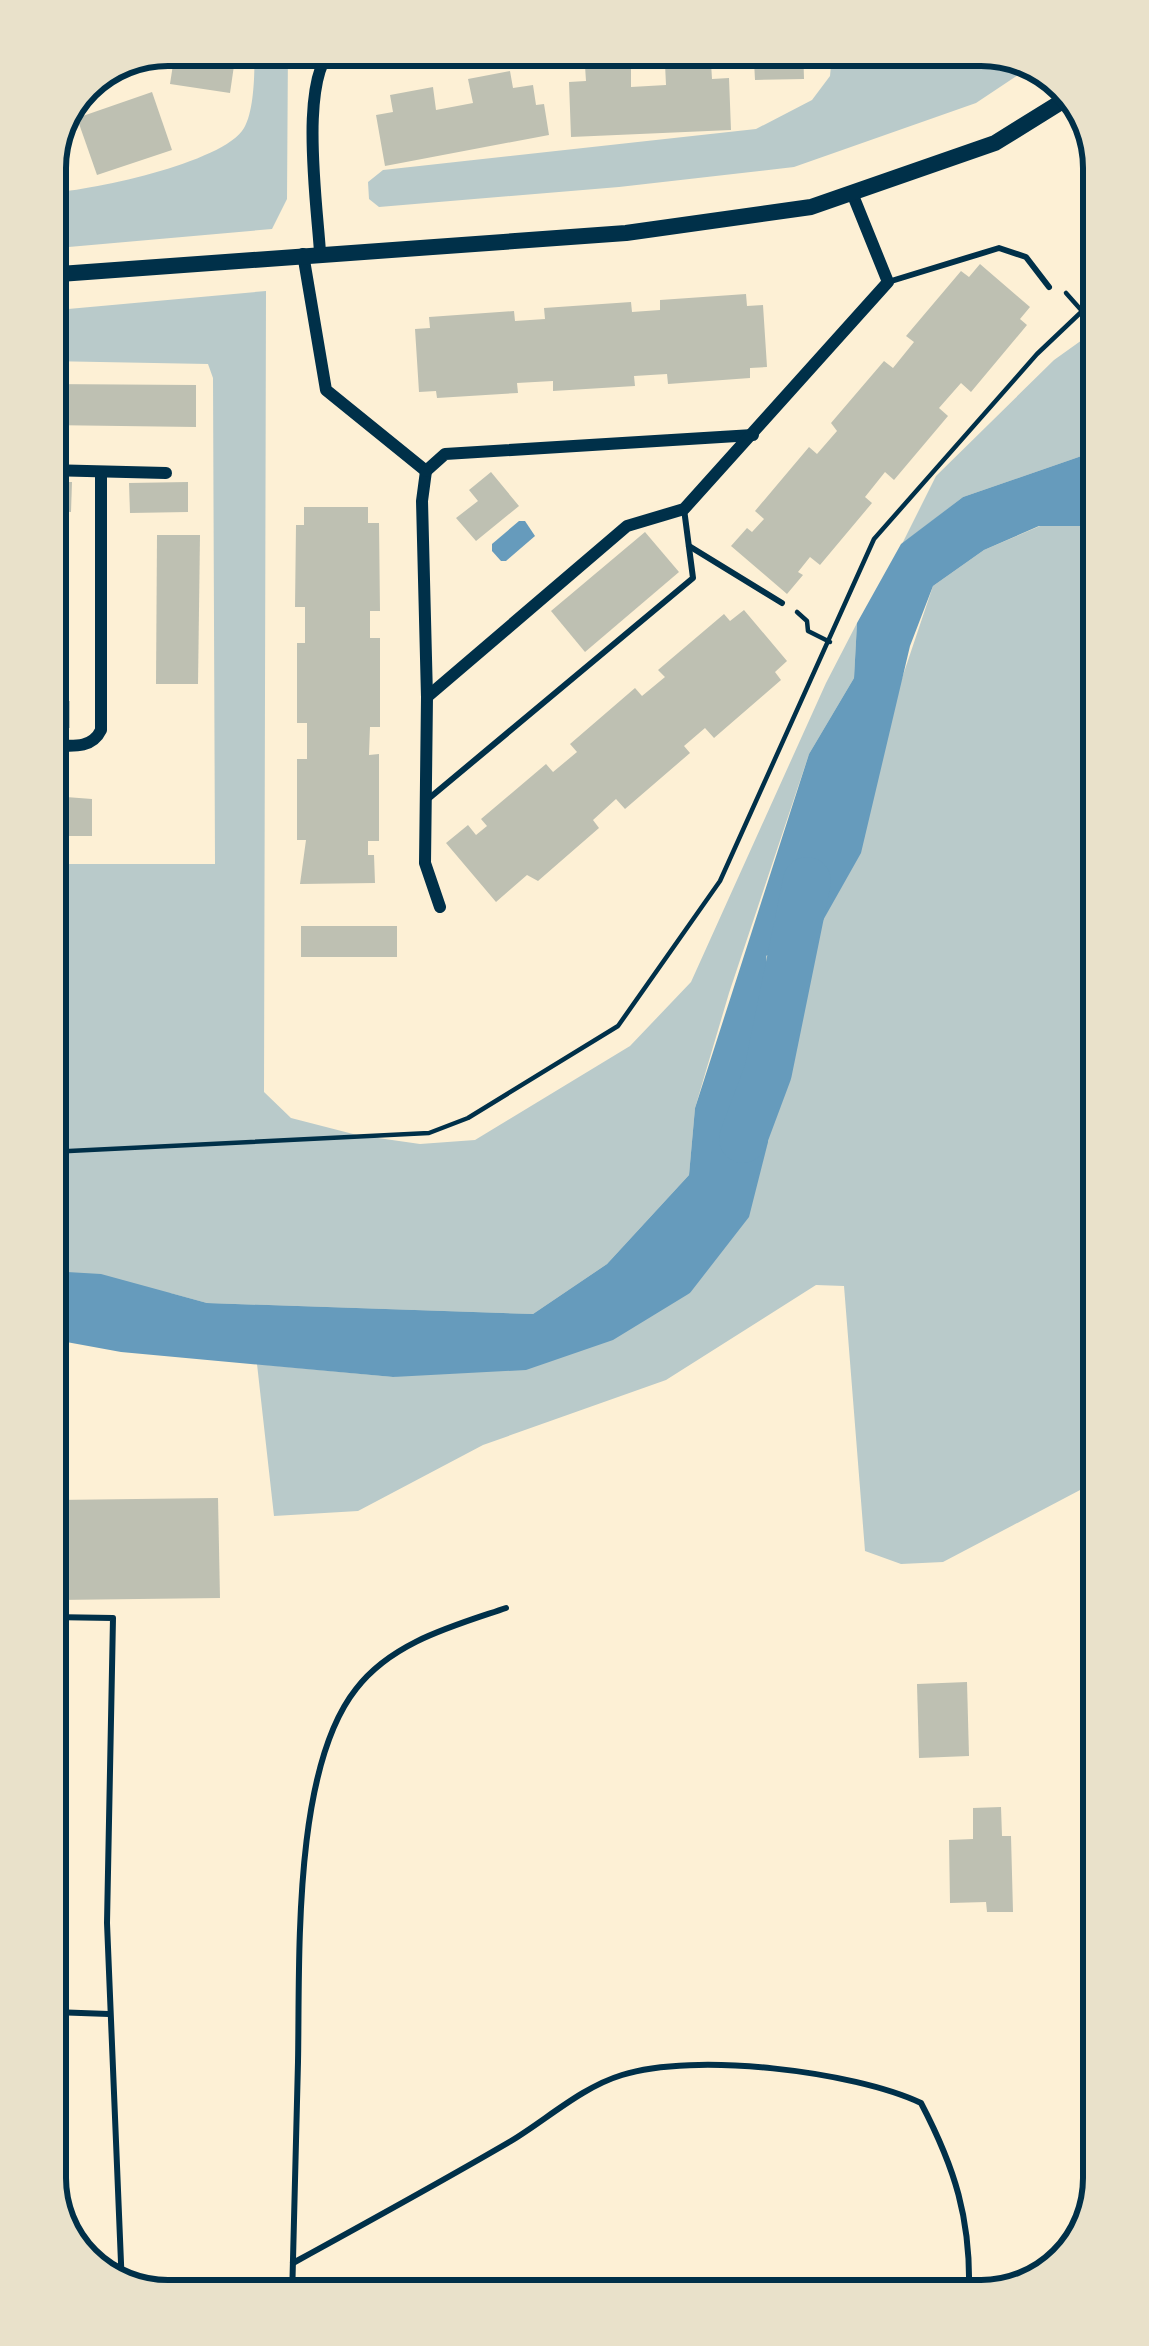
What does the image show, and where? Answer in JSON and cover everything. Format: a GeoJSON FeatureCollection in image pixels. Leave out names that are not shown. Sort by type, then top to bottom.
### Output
{"type":"FeatureCollection","features":[{"type":"Feature","properties":{"kind":"street"},"geometry":{"type":"LineString","coordinates":[[321,66],[312,104],[311,254],[326,390],[426,471]]}},
{"type":"Feature","properties":{"kind":"street"},"geometry":{"type":"LineString","coordinates":[[66,273],[626,233],[812,207],[995,143],[1059,103]]}},
{"type":"Feature","properties":{"kind":"street"},"geometry":{"type":"LineString","coordinates":[[427,698],[627,526],[684,509],[888,282],[852,193]]}},
{"type":"Feature","properties":{"kind":"street"},"geometry":{"type":"LineString","coordinates":[[440,907],[425,863],[422,501],[426,471],[445,454],[753,435]]}},
{"type":"Feature","properties":{"kind":"street"},"geometry":{"type":"LineString","coordinates":[[66,471],[166,472]]}},
{"type":"Feature","properties":{"kind":"street"},"geometry":{"type":"LineString","coordinates":[[66,745],[87,745],[101,730],[101,473]]}},
{"type":"Feature","properties":{"kind":"lane"},"geometry":{"type":"LineString","coordinates":[[888,282],[999,248],[1026,257],[1049,287]]}},
{"type":"Feature","properties":{"kind":"lane"},"geometry":{"type":"LineString","coordinates":[[426,801],[693,578],[684,509]]}},
{"type":"Feature","properties":{"kind":"lane"},"geometry":{"type":"LineString","coordinates":[[689,546],[782,603]]}},
{"type":"Feature","properties":{"kind":"lane"},"geometry":{"type":"LineString","coordinates":[[293,2280],[299,1986],[307,1846],[318,1773],[333,1726],[356,1687],[393,1653],[440,1630],[506,1608]]}},
{"type":"Feature","properties":{"kind":"lane"},"geometry":{"type":"LineString","coordinates":[[66,1617],[113,1618],[107,1923],[121,2268]]}},
{"type":"Feature","properties":{"kind":"lane"},"geometry":{"type":"LineString","coordinates":[[66,2012],[109,2014]]}},
{"type":"Feature","properties":{"kind":"lane"},"geometry":{"type":"LineString","coordinates":[[293,2263],[445,2180],[620,2075],[676,2065],[736,2067],[889,2088],[921,2103],[960,2193],[971,2242],[970,2280]]}},
{"type":"Feature","properties":{"kind":"path"},"geometry":{"type":"LineString","coordinates":[[66,1151],[429,1133],[468,1118],[618,1026],[720,881],[874,539],[1037,354],[1082,311],[1068,294],[1049,287]]}},
{"type":"Feature","properties":{"kind":"path"},"geometry":{"type":"LineString","coordinates":[[782,603],[801,614],[813,636],[830,642]]}},
{"type":"Feature","properties":{"kind":"shaded area"},"geometry":{"type":"Polygon","coordinates":[[[254,66],[288,66],[287,199],[272,229],[66,247],[66,190],[183,164],[231,141],[244,128],[254,66]]]}},
{"type":"Feature","properties":{"kind":"shaded area"},"geometry":{"type":"Polygon","coordinates":[[[831,66],[988,66],[1020,74],[976,103],[794,167],[379,207],[369,199],[368,182],[383,170],[756,129],[812,100],[830,76],[831,66]]]}},
{"type":"Feature","properties":{"kind":"shaded area"},"geometry":{"type":"Polygon","coordinates":[[[266,291],[264,1092],[291,1118],[357,1135],[420,1144],[475,1140],[630,1046],[691,982],[857,623],[854,678],[809,754],[729,993],[695,1108],[689,1175],[607,1264],[533,1314],[207,1303],[170,1293],[66,1300],[66,864],[215,864],[213,378],[208,364],[66,361],[66,309],[266,291]]]}},
{"type":"Feature","properties":{"kind":"shaded area"},"geometry":{"type":"Polygon","coordinates":[[[1083,339],[1083,455],[963,497],[902,544],[936,476],[1054,360],[1083,339]]]}},
{"type":"Feature","properties":{"kind":"shaded area"},"geometry":{"type":"Polygon","coordinates":[[[1040,526],[1083,526],[1083,1488],[943,1562],[901,1564],[865,1551],[844,1286],[816,1285],[666,1380],[483,1445],[358,1511],[274,1516],[257,1364],[393,1377],[690,1293],[764,1007],[766,956],[817,931],[933,586],[984,550],[1040,526]]]}},
{"type":"Feature","properties":{"kind":"water"},"geometry":{"type":"Polygon","coordinates":[[[1083,455],[1083,526],[1039,526],[984,550],[933,586],[910,646],[861,853],[817,931],[766,956],[768,1142],[749,1217],[690,1293],[613,1340],[526,1370],[393,1377],[121,1352],[66,1342],[66,1272],[101,1274],[207,1303],[533,1314],[607,1264],[689,1175],[695,1108],[809,754],[854,678],[857,623],[901,544],[963,497],[1083,455]]]}},
{"type":"Feature","properties":{"kind":"water"},"geometry":{"type":"Polygon","coordinates":[[[525,521],[535,536],[501,561],[492,544],[525,521]]]}},
{"type":"Feature","properties":{"kind":"building"},"geometry":{"type":"Polygon","coordinates":[[[173,66],[234,66],[230,93],[170,84],[173,66]]]}},
{"type":"Feature","properties":{"kind":"building"},"geometry":{"type":"Polygon","coordinates":[[[585,66],[631,66],[631,87],[666,85],[665,66],[711,66],[712,79],[729,78],[731,130],[571,137],[569,82],[586,81],[585,66]]]}},
{"type":"Feature","properties":{"kind":"building"},"geometry":{"type":"Polygon","coordinates":[[[754,66],[804,66],[804,79],[755,80],[754,66]]]}},
{"type":"Feature","properties":{"kind":"building"},"geometry":{"type":"Polygon","coordinates":[[[510,71],[513,88],[533,85],[536,105],[544,104],[549,135],[385,166],[376,115],[393,112],[390,95],[433,87],[436,110],[473,103],[468,79],[510,71]]]}},
{"type":"Feature","properties":{"kind":"building"},"geometry":{"type":"Polygon","coordinates":[[[152,92],[172,150],[97,175],[80,117],[152,92]]]}},
{"type":"Feature","properties":{"kind":"building"},"geometry":{"type":"Polygon","coordinates":[[[980,264],[1030,307],[1020,319],[1027,325],[971,392],[961,383],[939,408],[948,416],[894,480],[885,472],[865,497],[872,503],[820,565],[810,557],[787,594],[731,546],[747,528],[752,532],[764,519],[755,511],[809,447],[817,454],[837,431],[831,423],[884,361],[893,368],[914,342],[906,336],[961,271],[969,277],[980,264]]]}},
{"type":"Feature","properties":{"kind":"building"},"geometry":{"type":"Polygon","coordinates":[[[746,294],[747,306],[763,305],[767,367],[750,368],[750,378],[668,384],[667,374],[634,376],[635,386],[553,391],[553,381],[517,383],[518,393],[437,398],[436,391],[419,392],[415,329],[430,328],[429,317],[514,311],[515,321],[545,319],[544,308],[631,302],[632,312],[660,310],[660,300],[746,294]]]}},
{"type":"Feature","properties":{"kind":"building"},"geometry":{"type":"Polygon","coordinates":[[[66,384],[196,385],[196,427],[66,425],[66,384]]]}},
{"type":"Feature","properties":{"kind":"building"},"geometry":{"type":"Polygon","coordinates":[[[491,472],[519,506],[476,541],[456,518],[478,501],[469,490],[491,472]]]}},
{"type":"Feature","properties":{"kind":"building"},"geometry":{"type":"Polygon","coordinates":[[[66,482],[72,482],[71,512],[66,512],[66,482]]]}},
{"type":"Feature","properties":{"kind":"building"},"geometry":{"type":"Polygon","coordinates":[[[188,482],[188,512],[130,513],[129,483],[188,482]]]}},
{"type":"Feature","properties":{"kind":"building"},"geometry":{"type":"Polygon","coordinates":[[[304,507],[368,507],[368,523],[379,523],[380,611],[370,611],[370,638],[380,638],[380,727],[370,727],[369,755],[379,754],[379,841],[368,841],[368,855],[374,855],[375,883],[300,884],[306,840],[297,840],[297,759],[307,759],[307,723],[297,723],[297,643],[305,643],[305,607],[295,607],[296,525],[304,525],[304,507]]]}},
{"type":"Feature","properties":{"kind":"building"},"geometry":{"type":"Polygon","coordinates":[[[645,532],[679,572],[585,652],[551,611],[645,532]]]}},
{"type":"Feature","properties":{"kind":"building"},"geometry":{"type":"Polygon","coordinates":[[[157,535],[200,535],[198,684],[156,684],[157,535]]]}},
{"type":"Feature","properties":{"kind":"building"},"geometry":{"type":"Polygon","coordinates":[[[744,610],[787,661],[775,672],[781,680],[714,738],[705,728],[684,746],[690,753],[625,809],[616,799],[593,820],[599,828],[538,881],[527,875],[496,902],[446,843],[468,825],[476,835],[487,826],[481,819],[546,764],[553,772],[577,752],[570,744],[635,688],[642,696],[665,677],[658,670],[724,614],[730,621],[744,610]]]}},
{"type":"Feature","properties":{"kind":"building"},"geometry":{"type":"Polygon","coordinates":[[[66,701],[70,701],[70,728],[66,728],[66,701]]]}},
{"type":"Feature","properties":{"kind":"building"},"geometry":{"type":"Polygon","coordinates":[[[66,797],[92,799],[92,836],[66,836],[66,797]]]}},
{"type":"Feature","properties":{"kind":"building"},"geometry":{"type":"Polygon","coordinates":[[[301,926],[397,926],[397,957],[301,957],[301,926]]]}},
{"type":"Feature","properties":{"kind":"building"},"geometry":{"type":"Polygon","coordinates":[[[218,1498],[220,1598],[66,1600],[66,1500],[218,1498]]]}},
{"type":"Feature","properties":{"kind":"building"},"geometry":{"type":"Polygon","coordinates":[[[967,1682],[969,1756],[919,1758],[917,1684],[967,1682]]]}},
{"type":"Feature","properties":{"kind":"building"},"geometry":{"type":"Polygon","coordinates":[[[1001,1807],[1002,1836],[1011,1836],[1013,1912],[987,1912],[986,1902],[950,1903],[949,1840],[973,1839],[973,1808],[1001,1807]]]}},
{"type":"Feature","properties":{"kind":"waterway"},"geometry":{"type":"LineString","coordinates":[[743,1139],[768,1072],[807,881]]}}]}
